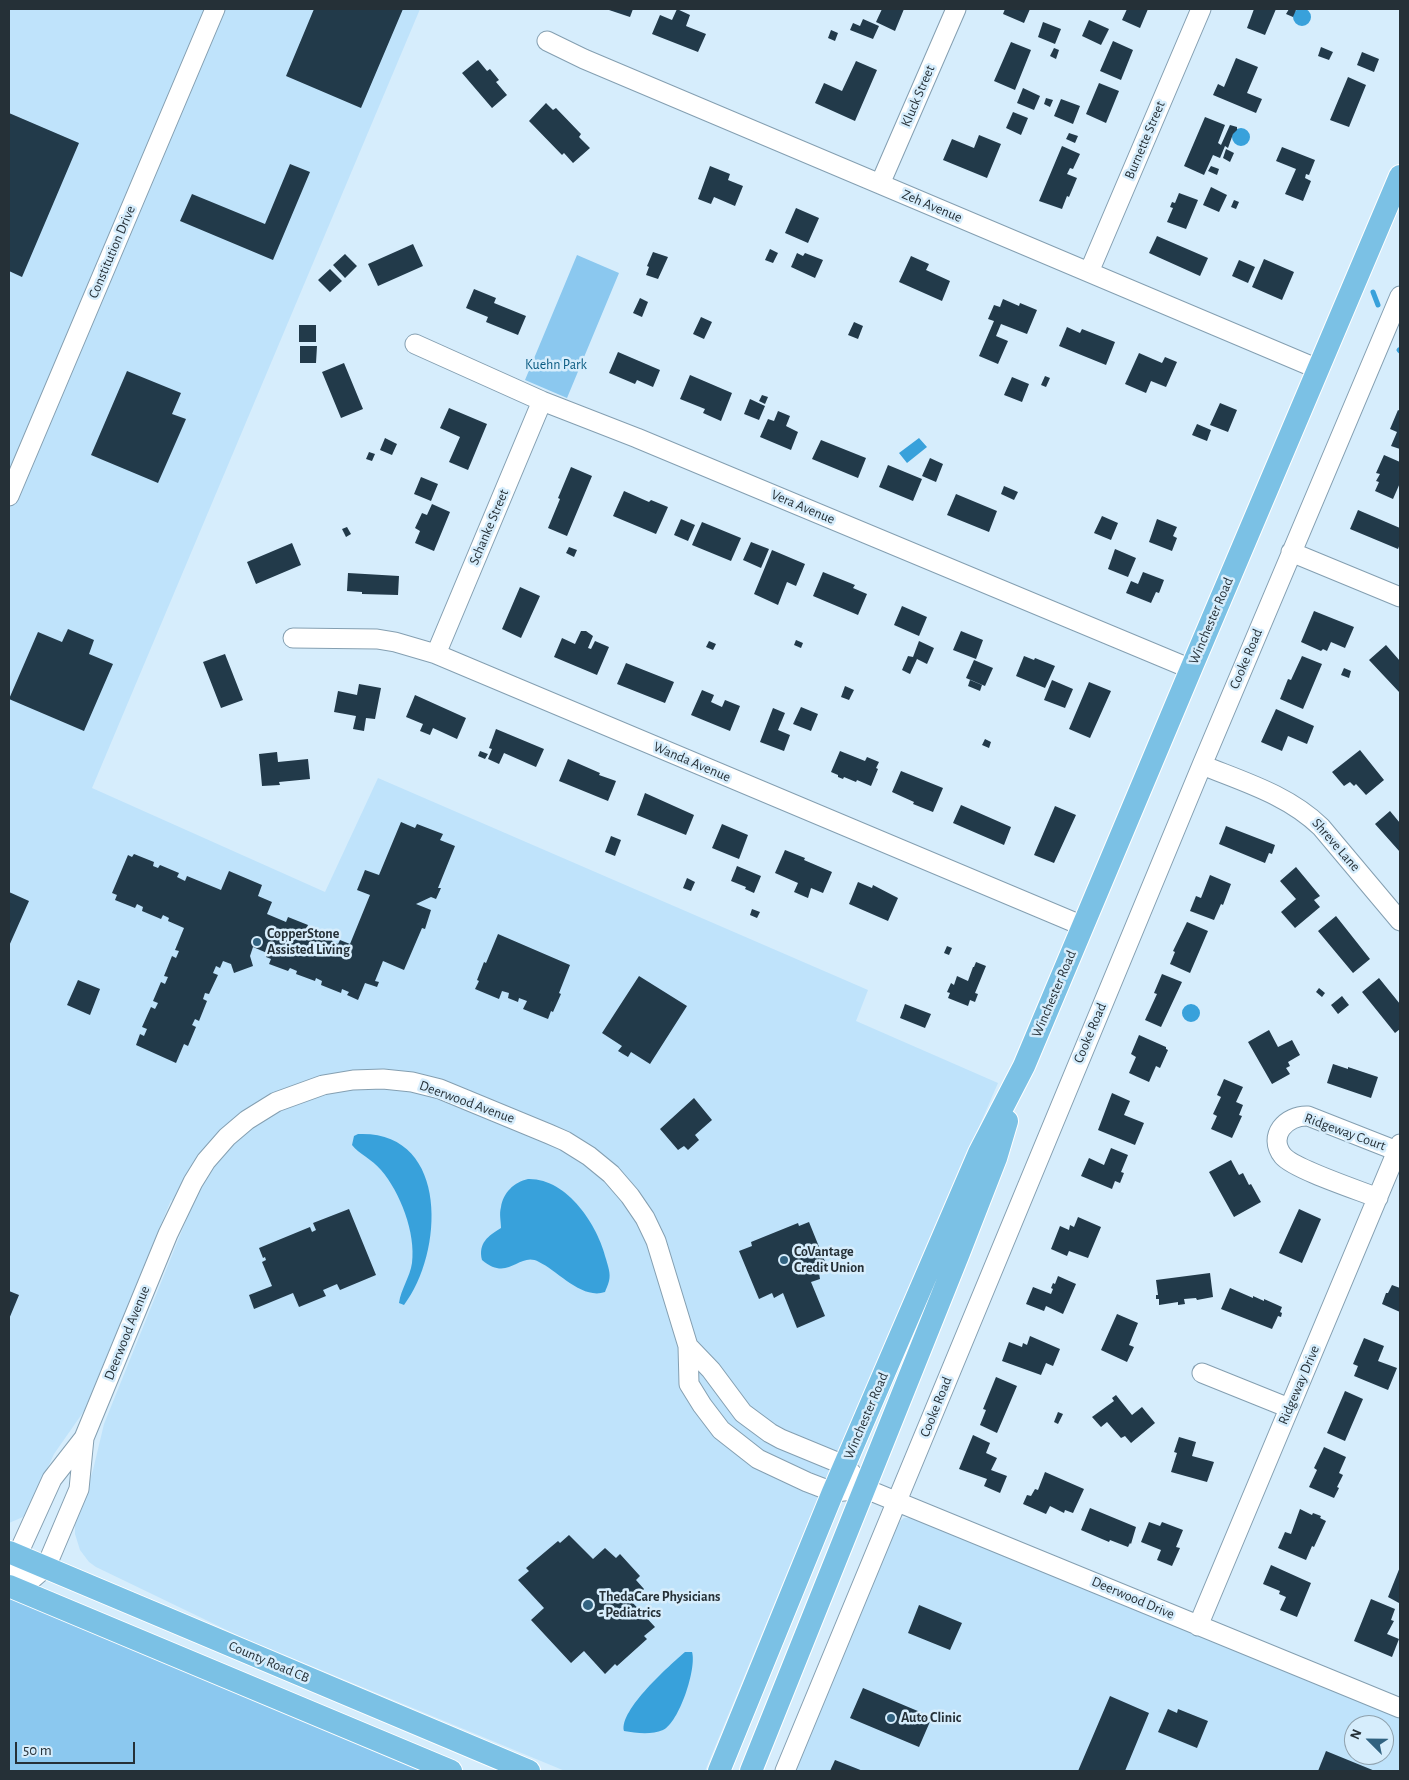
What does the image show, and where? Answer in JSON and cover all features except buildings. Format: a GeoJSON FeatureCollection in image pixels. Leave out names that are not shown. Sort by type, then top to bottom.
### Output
{"type":"FeatureCollection","features":[{"type":"Feature","properties":{"kind":"main road","name":"Winchester Road"},"geometry":{"type":"LineString","coordinates":[[719,1771],[844,1465],[979,1153],[1024,1066],[1400,176]]}},
{"type":"Feature","properties":{"kind":"main road","name":"Winchester Road"},"geometry":{"type":"LineString","coordinates":[[751,1771],[866,1489],[996,1158],[1024,1066]]}},
{"type":"Feature","properties":{"kind":"main road","name":"County Road CB"},"geometry":{"type":"LineString","coordinates":[[13,1554],[529,1771]]}},
{"type":"Feature","properties":{"kind":"main road"},"geometry":{"type":"LineString","coordinates":[[14,1588],[451,1771]]}},
{"type":"Feature","properties":{"kind":"street","name":"Constitution Drive"},"geometry":{"type":"LineString","coordinates":[[9,496],[215,9]]}},
{"type":"Feature","properties":{"kind":"street","name":"Kluck Street"},"geometry":{"type":"LineString","coordinates":[[880,184],[956,9]]}},
{"type":"Feature","properties":{"kind":"street","name":"Burnette Street"},"geometry":{"type":"LineString","coordinates":[[1089,272],[1201,9]]}},
{"type":"Feature","properties":{"kind":"street","name":"Zeh Avenue"},"geometry":{"type":"LineString","coordinates":[[547,41],[593,63],[1318,369]]}},
{"type":"Feature","properties":{"kind":"street","name":"Cooke Road"},"geometry":{"type":"LineString","coordinates":[[785,1771],[1202,765],[1400,296]]}},
{"type":"Feature","properties":{"kind":"street","name":"Vera Avenue"},"geometry":{"type":"LineString","coordinates":[[416,344],[542,401],[656,445],[1191,669]]}},
{"type":"Feature","properties":{"kind":"street","name":"Schanke Street"},"geometry":{"type":"LineString","coordinates":[[436,654],[542,401]]}},
{"type":"Feature","properties":{"kind":"street"},"geometry":{"type":"LineString","coordinates":[[1291,552],[1400,597]]}},
{"type":"Feature","properties":{"kind":"street","name":"Wanda Avenue"},"geometry":{"type":"LineString","coordinates":[[293,638],[377,639],[395,642],[436,654],[1083,926]]}},
{"type":"Feature","properties":{"kind":"street","name":"Shreve Lane"},"geometry":{"type":"LineString","coordinates":[[1202,765],[1274,794],[1294,804],[1311,817],[1322,827],[1400,921]]}},
{"type":"Feature","properties":{"kind":"street","name":"Deerwood Avenue"},"geometry":{"type":"LineString","coordinates":[[14,1588],[13,1554],[52,1479],[84,1438],[168,1234],[192,1182],[206,1161],[227,1137],[247,1120],[276,1102],[323,1085],[353,1080],[382,1078],[412,1082],[440,1089],[565,1141],[589,1156],[617,1181],[645,1218],[659,1248],[688,1346],[689,1384],[721,1430],[772,1467],[833,1492],[866,1489]]}},
{"type":"Feature","properties":{"kind":"street","name":"Ridgeway Court"},"geometry":{"type":"LineString","coordinates":[[1378,1198],[1292,1164],[1279,1151],[1278,1142],[1282,1126],[1288,1120],[1298,1116],[1308,1116],[1399,1148]]}},
{"type":"Feature","properties":{"kind":"street","name":"Ridgeway Drive"},"geometry":{"type":"LineString","coordinates":[[1198,1626],[1399,1148]]}},
{"type":"Feature","properties":{"kind":"street","name":"Deerwood Avenue"},"geometry":{"type":"LineString","coordinates":[[688,1346],[711,1370],[742,1413],[781,1439],[844,1465],[866,1489]]}},
{"type":"Feature","properties":{"kind":"street"},"geometry":{"type":"LineString","coordinates":[[1202,1374],[1289,1408]]}},
{"type":"Feature","properties":{"kind":"street","name":"Deerwood Avenue"},"geometry":{"type":"LineString","coordinates":[[14,1588],[46,1567],[79,1489],[84,1438]]}},
{"type":"Feature","properties":{"kind":"street","name":"Deerwood Drive"},"geometry":{"type":"LineString","coordinates":[[866,1489],[1400,1708]]}},
{"type":"Feature","properties":{"kind":"shaded area"},"geometry":{"type":"Polygon","coordinates":[[[1302,8],[1308,11],[1311,17],[1308,23],[1302,26],[1296,23],[1293,17],[1296,11],[1302,8]]]}},
{"type":"Feature","properties":{"kind":"shaded area"},"geometry":{"type":"Polygon","coordinates":[[[9,9],[420,9],[92,788],[325,892],[378,778],[868,990],[856,1021],[998,1083],[810,1517],[705,1771],[565,1771],[239,1636],[89,1562],[80,1550],[75,1534],[75,1525],[93,1470],[104,1424],[191,1208],[171,1200],[84,1411],[54,1454],[29,1509],[23,1517],[9,1523],[9,9]]]}},
{"type":"Feature","properties":{"kind":"shaded area"},"geometry":{"type":"Polygon","coordinates":[[[1241,128],[1247,131],[1250,137],[1247,143],[1241,146],[1235,143],[1232,137],[1235,131],[1241,128]]]}},
{"type":"Feature","properties":{"kind":"shaded area"},"geometry":{"type":"Polygon","coordinates":[[[919,438],[927,447],[907,463],[899,453],[919,438]]]}},
{"type":"Feature","properties":{"kind":"shaded area"},"geometry":{"type":"Polygon","coordinates":[[[1191,1004],[1197,1007],[1200,1013],[1197,1019],[1191,1022],[1185,1019],[1182,1013],[1185,1007],[1191,1004]]]}},
{"type":"Feature","properties":{"kind":"shaded area"},"geometry":{"type":"Polygon","coordinates":[[[358,1134],[388,1138],[410,1152],[424,1173],[430,1198],[431,1227],[427,1256],[417,1283],[404,1305],[399,1303],[412,1263],[413,1251],[409,1226],[400,1201],[388,1179],[377,1166],[352,1145],[354,1136],[358,1134]]]}},
{"type":"Feature","properties":{"kind":"shaded area"},"geometry":{"type":"Polygon","coordinates":[[[528,1179],[556,1186],[579,1206],[588,1218],[602,1246],[608,1267],[610,1278],[605,1292],[588,1292],[570,1283],[539,1262],[532,1260],[525,1260],[507,1268],[499,1268],[491,1266],[482,1260],[481,1249],[485,1241],[501,1228],[500,1212],[504,1197],[514,1185],[528,1179]]]}},
{"type":"Feature","properties":{"kind":"shaded area"},"geometry":{"type":"Polygon","coordinates":[[[904,1518],[913,1518],[1393,1715],[1344,1715],[1344,1765],[1394,1765],[1394,1716],[1400,1718],[1400,1771],[790,1771],[897,1524],[904,1518]]]}},
{"type":"Feature","properties":{"kind":"shaded area"},"geometry":{"type":"Polygon","coordinates":[[[685,1652],[692,1652],[692,1670],[681,1706],[669,1725],[663,1730],[654,1733],[624,1731],[629,1712],[637,1700],[685,1652]]]}},
{"type":"Feature","properties":{"kind":"green space","name":"Kuehn Park"},"geometry":{"type":"Polygon","coordinates":[[[577,255],[619,273],[567,398],[525,380],[577,255]]]}},
{"type":"Feature","properties":{"kind":"green space"},"geometry":{"type":"Polygon","coordinates":[[[9,1598],[422,1771],[9,1771],[9,1598]]]}},
{"type":"Feature","properties":{"kind":"waterway"},"geometry":{"type":"LineString","coordinates":[[1373,292],[1378,305]]}},
{"type":"Feature","properties":{"kind":"place","name":"CopperStone Assisted Living"},"geometry":{"type":"Point","coordinates":[257,942]}},
{"type":"Feature","properties":{"kind":"place","name":"CoVantage Credit Union"},"geometry":{"type":"Point","coordinates":[784,1260]}},
{"type":"Feature","properties":{"kind":"place","name":"ThedaCare Physicians - Pediatrics"},"geometry":{"type":"Point","coordinates":[588,1605]}},
{"type":"Feature","properties":{"kind":"place","name":"Auto Clinic"},"geometry":{"type":"Point","coordinates":[891,1718]}}]}
